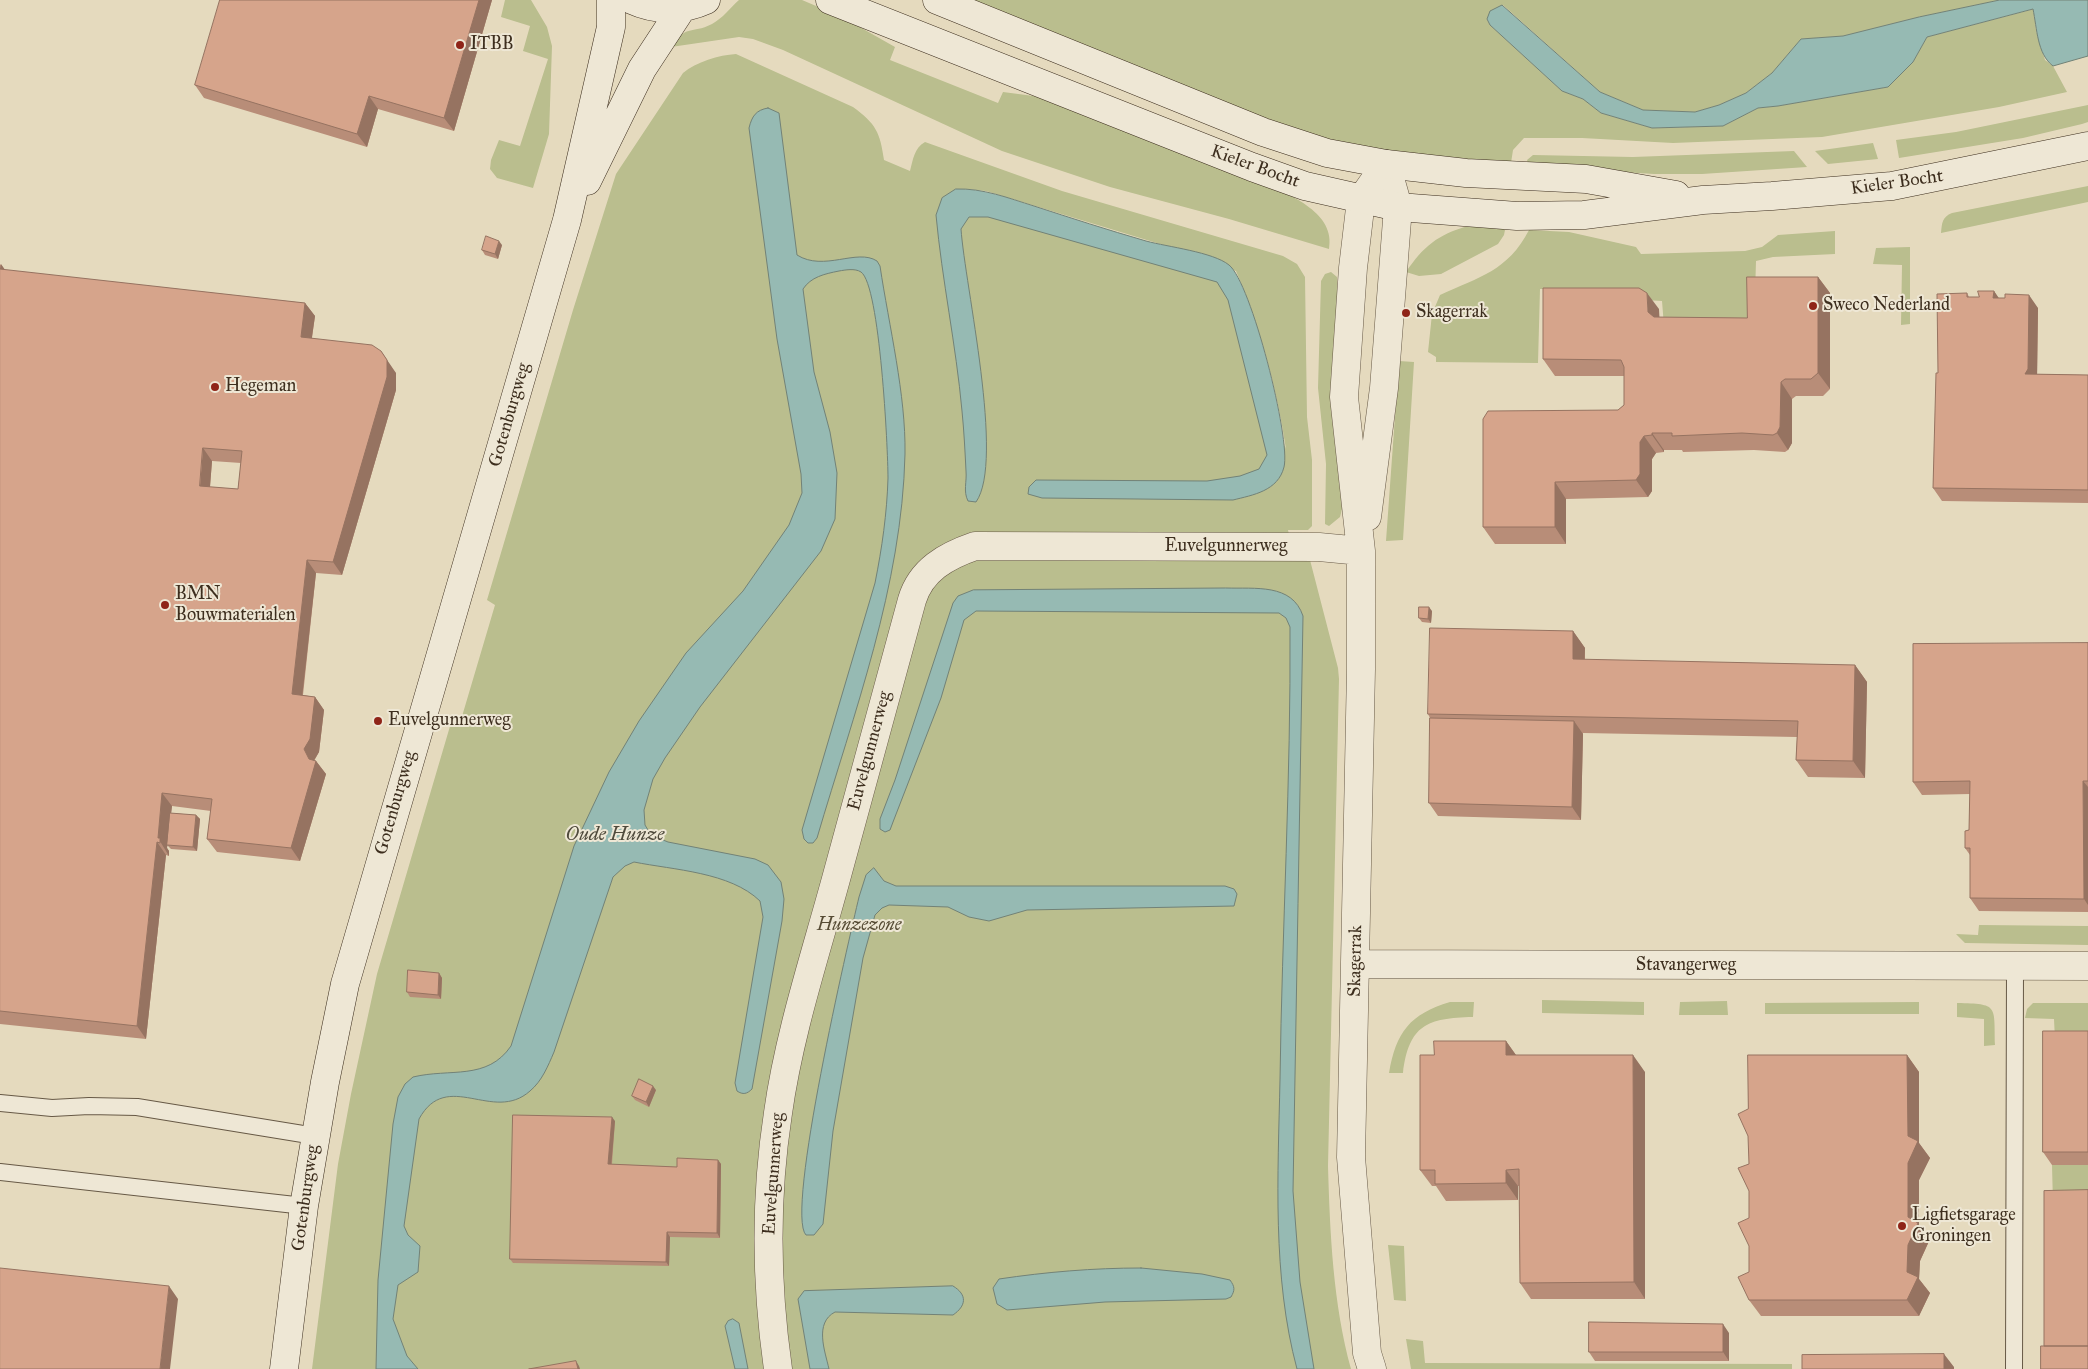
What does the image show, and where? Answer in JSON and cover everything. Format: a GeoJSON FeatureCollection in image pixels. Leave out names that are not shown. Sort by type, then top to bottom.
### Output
{"type":"FeatureCollection","features":[{"type":"Feature","properties":{"kind":"street","name":"Gotenburgweg"},"geometry":{"type":"LineString","coordinates":[[284,1369],[304,1206],[315,1136],[345,984],[567,220],[611,27],[611,0]]}},
{"type":"Feature","properties":{"kind":"street"},"geometry":{"type":"LineString","coordinates":[[632,0],[662,8],[694,4]]}},
{"type":"Feature","properties":{"kind":"street","name":"Kieler Bocht"},"geometry":{"type":"LineString","coordinates":[[830,0],[1252,167],[1305,186],[1398,207],[1517,216],[1584,215],[1703,200],[1892,186],[2088,146]]}},
{"type":"Feature","properties":{"kind":"street","name":"Kieler Bocht"},"geometry":{"type":"LineString","coordinates":[[938,0],[1263,132],[1328,153],[1386,164],[1466,173],[1586,179],[1703,200]]}},
{"type":"Feature","properties":{"kind":"street","name":"Gotenburgweg"},"geometry":{"type":"LineString","coordinates":[[567,220],[642,69],[694,4]]}},
{"type":"Feature","properties":{"kind":"street","name":"Skagerrak"},"geometry":{"type":"LineString","coordinates":[[1372,1369],[1367,1353],[1351,1157],[1356,964],[1361,551],[1344,397],[1353,268],[1362,200],[1386,164]]}},
{"type":"Feature","properties":{"kind":"street","name":"Skagerrak"},"geometry":{"type":"LineString","coordinates":[[1361,551],[1383,398],[1398,207],[1386,164]]}},
{"type":"Feature","properties":{"kind":"street","name":"Euvelgunnerweg"},"geometry":{"type":"LineString","coordinates":[[778,1369],[772,1329],[769,1273],[772,1164],[778,1111],[808,982],[912,600],[918,584],[942,560],[975,546],[1319,547],[1361,551]]}},
{"type":"Feature","properties":{"kind":"street","name":"Stavangerweg"},"geometry":{"type":"LineString","coordinates":[[1356,964],[2088,966]]}},
{"type":"Feature","properties":{"kind":"lane"},"geometry":{"type":"LineString","coordinates":[[2014,1369],[2015,966]]}},
{"type":"Feature","properties":{"kind":"lane"},"geometry":{"type":"LineString","coordinates":[[0,1104],[52,1108],[137,1107],[315,1136]]}},
{"type":"Feature","properties":{"kind":"lane"},"geometry":{"type":"LineString","coordinates":[[0,1172],[304,1206]]}},
{"type":"Feature","properties":{"kind":"green space"},"geometry":{"type":"Polygon","coordinates":[[[505,0],[531,0],[547,27],[552,46],[549,134],[533,188],[497,178],[490,169],[491,160],[499,140],[520,146],[548,59],[523,51],[530,26],[501,17],[505,0]]]}},
{"type":"Feature","properties":{"kind":"green space"},"geometry":{"type":"Polygon","coordinates":[[[739,0],[802,0],[842,17],[895,47],[890,60],[998,103],[1003,92],[1064,100],[1265,183],[1299,200],[1319,216],[1326,225],[1329,236],[1329,249],[1229,219],[1110,187],[1002,151],[783,50],[753,39],[739,37],[671,47],[686,32],[716,22],[739,0]]]}},
{"type":"Feature","properties":{"kind":"green space"},"geometry":{"type":"Polygon","coordinates":[[[961,0],[2000,0],[1919,17],[1843,36],[1801,39],[1772,73],[1746,93],[1719,105],[1695,112],[1643,110],[1600,92],[1503,5],[1487,19],[1490,25],[1562,91],[1583,99],[1601,113],[1652,128],[1723,126],[1758,108],[1888,87],[1913,62],[1927,37],[2034,9],[2036,30],[2045,60],[2053,66],[2067,92],[1999,107],[1822,137],[1673,143],[1582,138],[1524,138],[1513,150],[1511,163],[1386,156],[1262,122],[961,0]]]}},
{"type":"Feature","properties":{"kind":"green space","name":"Hunzezone"},"geometry":{"type":"Polygon","coordinates":[[[736,54],[853,107],[876,129],[881,142],[884,160],[910,171],[916,151],[925,142],[1062,191],[1283,256],[1297,264],[1305,277],[1307,417],[1312,460],[1312,526],[1308,530],[1288,530],[1294,557],[1310,560],[1338,668],[1339,679],[1328,1166],[1331,1243],[1336,1294],[1351,1369],[312,1369],[338,1164],[377,974],[453,716],[462,717],[495,605],[487,600],[573,310],[616,174],[683,73],[701,62],[736,54]],[[965,189],[1221,279],[1286,449],[1267,358],[1253,314],[1236,271],[1173,248],[986,191],[965,189]]]}},
{"type":"Feature","properties":{"kind":"green space"},"geometry":{"type":"Polygon","coordinates":[[[2088,105],[2088,122],[2082,124],[2023,138],[1899,158],[1896,140],[1956,132],[2088,105]]]}},
{"type":"Feature","properties":{"kind":"green space"},"geometry":{"type":"Polygon","coordinates":[[[1873,143],[1878,159],[1828,164],[1815,151],[1873,143]]]}},
{"type":"Feature","properties":{"kind":"green space"},"geometry":{"type":"Polygon","coordinates":[[[1794,151],[1807,167],[1702,174],[1654,174],[1529,166],[1527,160],[1533,155],[1633,157],[1794,151]]]}},
{"type":"Feature","properties":{"kind":"green space"},"geometry":{"type":"Polygon","coordinates":[[[2088,186],[2088,202],[1941,233],[1944,218],[1952,213],[2088,186]]]}},
{"type":"Feature","properties":{"kind":"green space"},"geometry":{"type":"Polygon","coordinates":[[[1468,226],[1501,227],[1505,230],[1498,244],[1441,274],[1419,276],[1406,272],[1425,248],[1448,233],[1468,226]]]}},
{"type":"Feature","properties":{"kind":"green space"},"geometry":{"type":"Polygon","coordinates":[[[1529,230],[1569,232],[1636,247],[1641,254],[1745,251],[1762,247],[1778,235],[1835,231],[1835,254],[1773,257],[1756,261],[1754,328],[1664,326],[1662,301],[1609,298],[1607,290],[1540,289],[1538,363],[1436,362],[1436,357],[1428,352],[1432,314],[1440,295],[1480,277],[1502,264],[1521,244],[1529,230]]]}},
{"type":"Feature","properties":{"kind":"green space"},"geometry":{"type":"Polygon","coordinates":[[[1910,247],[1910,324],[1901,325],[1902,265],[1873,264],[1876,248],[1910,247]]]}},
{"type":"Feature","properties":{"kind":"green space"},"geometry":{"type":"Polygon","coordinates":[[[1331,272],[1337,277],[1343,505],[1340,517],[1329,526],[1325,524],[1326,464],[1318,388],[1321,281],[1325,274],[1331,272]]]}},
{"type":"Feature","properties":{"kind":"green space"},"geometry":{"type":"Polygon","coordinates":[[[1399,361],[1414,362],[1403,540],[1386,541],[1399,361]]]}},
{"type":"Feature","properties":{"kind":"green space"},"geometry":{"type":"Polygon","coordinates":[[[1979,925],[2088,926],[2088,945],[1965,943],[1956,934],[1978,935],[1979,925]]]}},
{"type":"Feature","properties":{"kind":"green space"},"geometry":{"type":"Polygon","coordinates":[[[1542,1000],[1644,1002],[1644,1015],[1542,1013],[1542,1000]]]}},
{"type":"Feature","properties":{"kind":"green space"},"geometry":{"type":"Polygon","coordinates":[[[1727,1001],[1728,1015],[1679,1015],[1680,1002],[1727,1001]]]}},
{"type":"Feature","properties":{"kind":"green space"},"geometry":{"type":"Polygon","coordinates":[[[1450,1002],[1474,1002],[1473,1017],[1444,1019],[1423,1027],[1410,1044],[1403,1073],[1389,1073],[1396,1046],[1407,1027],[1425,1012],[1450,1002]]]}},
{"type":"Feature","properties":{"kind":"green space"},"geometry":{"type":"Polygon","coordinates":[[[1919,1002],[1919,1014],[1765,1014],[1765,1003],[1919,1002]]]}},
{"type":"Feature","properties":{"kind":"green space"},"geometry":{"type":"Polygon","coordinates":[[[1957,1003],[1981,1004],[1991,1009],[1995,1022],[1995,1045],[1984,1046],[1984,1019],[1957,1017],[1957,1003]]]}},
{"type":"Feature","properties":{"kind":"green space"},"geometry":{"type":"Polygon","coordinates":[[[2033,1003],[2088,1003],[2088,1041],[2055,1040],[2054,1019],[2025,1018],[2027,1009],[2033,1003]]]}},
{"type":"Feature","properties":{"kind":"green space"},"geometry":{"type":"Polygon","coordinates":[[[2052,1165],[2088,1165],[2088,1203],[2053,1204],[2052,1165]]]}},
{"type":"Feature","properties":{"kind":"green space"},"geometry":{"type":"Polygon","coordinates":[[[1388,1245],[1404,1246],[1406,1301],[1394,1300],[1388,1245]]]}},
{"type":"Feature","properties":{"kind":"green space"},"geometry":{"type":"Polygon","coordinates":[[[1406,1339],[1423,1341],[1425,1363],[1792,1364],[1792,1369],[1411,1369],[1406,1339]]]}},
{"type":"Feature","properties":{"kind":"water"},"geometry":{"type":"Polygon","coordinates":[[[2000,0],[2088,0],[2088,56],[2053,66],[2041,48],[2033,9],[1927,37],[1913,62],[1888,87],[1758,108],[1723,126],[1652,128],[1601,113],[1583,99],[1562,91],[1490,25],[1487,19],[1490,11],[1502,5],[1600,92],[1643,110],[1695,112],[1719,105],[1746,93],[1772,73],[1801,39],[1843,36],[1919,17],[2000,0]]]}},
{"type":"Feature","properties":{"kind":"water","name":"Oude Hunze"},"geometry":{"type":"Polygon","coordinates":[[[768,108],[779,113],[797,255],[807,260],[818,261],[860,257],[869,258],[877,261],[880,266],[900,384],[905,431],[905,454],[902,503],[886,600],[874,648],[817,838],[813,843],[808,843],[804,839],[802,830],[875,583],[884,530],[888,478],[882,369],[878,335],[868,283],[861,272],[853,270],[833,272],[814,279],[803,289],[814,372],[830,432],[837,473],[835,519],[821,551],[700,707],[665,758],[653,779],[644,810],[645,825],[651,835],[668,842],[755,859],[768,865],[781,882],[784,899],[782,921],[752,1089],[747,1093],[741,1093],[737,1091],[735,1083],[763,917],[760,901],[748,891],[717,878],[684,870],[634,862],[625,866],[613,877],[554,1052],[538,1083],[516,1100],[501,1102],[457,1096],[443,1098],[430,1105],[419,1119],[404,1226],[408,1235],[420,1246],[418,1272],[398,1285],[393,1319],[407,1356],[418,1369],[376,1369],[378,1280],[393,1124],[398,1097],[405,1084],[413,1077],[479,1069],[501,1057],[511,1046],[574,846],[609,772],[639,721],[686,653],[743,591],[789,525],[802,493],[801,474],[777,339],[749,128],[755,114],[760,110],[768,108]]]}},
{"type":"Feature","properties":{"kind":"water"},"geometry":{"type":"Polygon","coordinates":[[[956,189],[976,190],[995,194],[1146,241],[1202,253],[1222,260],[1229,265],[1238,277],[1248,300],[1258,329],[1275,395],[1285,451],[1284,467],[1276,482],[1264,491],[1233,500],[1042,498],[1028,494],[1029,487],[1036,480],[1207,481],[1240,476],[1259,469],[1267,455],[1228,300],[1217,282],[988,217],[969,217],[961,229],[981,372],[986,450],[984,481],[976,502],[968,501],[965,490],[963,418],[936,215],[942,198],[956,189]]]}},
{"type":"Feature","properties":{"kind":"water"},"geometry":{"type":"Polygon","coordinates":[[[1226,588],[1271,590],[1281,593],[1298,605],[1303,616],[1293,1191],[1300,1282],[1314,1369],[1297,1369],[1289,1334],[1284,1298],[1278,1225],[1278,1152],[1290,684],[1290,627],[1286,618],[1279,613],[976,611],[964,620],[941,698],[890,830],[885,832],[880,829],[880,819],[895,780],[953,603],[958,596],[973,590],[1226,588]]]}},
{"type":"Feature","properties":{"kind":"water"},"geometry":{"type":"Polygon","coordinates":[[[874,868],[884,881],[896,886],[1225,886],[1234,889],[1237,894],[1234,906],[1027,910],[989,921],[969,917],[948,907],[889,905],[882,908],[875,915],[863,958],[833,1131],[823,1224],[814,1235],[806,1235],[802,1216],[804,1179],[821,1074],[859,897],[866,875],[874,868]]]}},
{"type":"Feature","properties":{"kind":"water"},"geometry":{"type":"Polygon","coordinates":[[[1141,1268],[1202,1274],[1230,1280],[1234,1290],[1231,1297],[1226,1299],[1105,1302],[1007,1310],[997,1304],[993,1288],[999,1279],[1052,1272],[1141,1268]]]}},
{"type":"Feature","properties":{"kind":"water"},"geometry":{"type":"Polygon","coordinates":[[[953,1286],[958,1289],[964,1300],[961,1308],[953,1315],[835,1312],[825,1323],[823,1330],[829,1369],[810,1369],[798,1299],[804,1291],[953,1286]]]}},
{"type":"Feature","properties":{"kind":"water"},"geometry":{"type":"Polygon","coordinates":[[[733,1319],[739,1323],[748,1369],[735,1369],[725,1326],[728,1321],[733,1319]]]}},
{"type":"Feature","properties":{"kind":"building"},"geometry":{"type":"Polygon","coordinates":[[[220,0],[479,0],[444,118],[369,96],[357,134],[195,85],[220,0]]]}},
{"type":"Feature","properties":{"kind":"building"},"geometry":{"type":"Polygon","coordinates":[[[486,236],[499,241],[495,254],[482,250],[486,236]]]}},
{"type":"Feature","properties":{"kind":"building"},"geometry":{"type":"Polygon","coordinates":[[[0,269],[305,303],[301,337],[372,345],[381,351],[387,360],[387,377],[333,562],[307,560],[292,694],[315,697],[310,739],[304,749],[309,759],[316,761],[291,848],[207,839],[212,799],[162,793],[158,838],[160,838],[160,843],[157,842],[137,1026],[0,1011],[0,269]],[[203,448],[200,486],[238,489],[242,451],[203,448]]]}},
{"type":"Feature","properties":{"kind":"building"},"geometry":{"type":"Polygon","coordinates":[[[1747,277],[1818,277],[1818,373],[1811,379],[1785,379],[1781,382],[1780,427],[1777,433],[1773,435],[1742,433],[1672,436],[1672,433],[1652,433],[1652,435],[1644,436],[1640,442],[1640,474],[1636,480],[1555,482],[1555,527],[1483,527],[1483,419],[1488,411],[1618,410],[1624,405],[1624,367],[1621,360],[1543,359],[1543,288],[1639,288],[1647,293],[1648,312],[1654,317],[1747,318],[1747,277]]]}},
{"type":"Feature","properties":{"kind":"building"},"geometry":{"type":"Polygon","coordinates":[[[1978,291],[1994,291],[1993,298],[2005,298],[2005,294],[2029,295],[2028,369],[2025,374],[2088,375],[2088,490],[1933,488],[1936,373],[1938,373],[1937,294],[1967,293],[1967,297],[1979,297],[1978,291]]]}},
{"type":"Feature","properties":{"kind":"building"},"geometry":{"type":"Polygon","coordinates":[[[1419,607],[1429,607],[1428,619],[1419,618],[1419,607]]]}},
{"type":"Feature","properties":{"kind":"building"},"geometry":{"type":"Polygon","coordinates":[[[1430,628],[1573,631],[1573,659],[1855,665],[1853,761],[1796,760],[1798,721],[1428,714],[1430,628]]]}},
{"type":"Feature","properties":{"kind":"building"},"geometry":{"type":"Polygon","coordinates":[[[2088,643],[2088,781],[2083,781],[2084,899],[1970,898],[1970,848],[1965,848],[1965,831],[1969,830],[1970,781],[1913,782],[1913,644],[2088,643]]]}},
{"type":"Feature","properties":{"kind":"building"},"geometry":{"type":"Polygon","coordinates":[[[1430,718],[1574,721],[1572,807],[1429,803],[1430,718]]]}},
{"type":"Feature","properties":{"kind":"building"},"geometry":{"type":"Polygon","coordinates":[[[170,813],[196,815],[193,847],[167,845],[170,813]]]}},
{"type":"Feature","properties":{"kind":"building"},"geometry":{"type":"Polygon","coordinates":[[[408,970],[439,973],[438,995],[407,992],[408,970]]]}},
{"type":"Feature","properties":{"kind":"building"},"geometry":{"type":"Polygon","coordinates":[[[2043,1031],[2088,1031],[2088,1152],[2043,1152],[2043,1031]]]}},
{"type":"Feature","properties":{"kind":"building"},"geometry":{"type":"Polygon","coordinates":[[[1434,1041],[1506,1041],[1506,1055],[1633,1055],[1634,1282],[1520,1283],[1519,1169],[1506,1170],[1506,1183],[1435,1184],[1435,1170],[1420,1170],[1420,1055],[1434,1055],[1434,1041]]]}},
{"type":"Feature","properties":{"kind":"building"},"geometry":{"type":"Polygon","coordinates":[[[1748,1055],[1907,1055],[1908,1136],[1918,1141],[1908,1163],[1908,1217],[1918,1223],[1908,1245],[1907,1272],[1918,1277],[1907,1300],[1749,1300],[1738,1277],[1749,1272],[1749,1246],[1738,1223],[1749,1218],[1749,1191],[1738,1168],[1749,1164],[1748,1136],[1738,1114],[1748,1109],[1748,1055]]]}},
{"type":"Feature","properties":{"kind":"building"},"geometry":{"type":"Polygon","coordinates":[[[639,1079],[653,1086],[646,1102],[632,1096],[639,1079]]]}},
{"type":"Feature","properties":{"kind":"building"},"geometry":{"type":"Polygon","coordinates":[[[513,1115],[612,1117],[608,1164],[677,1167],[677,1158],[718,1160],[717,1233],[667,1232],[666,1262],[510,1259],[513,1115]]]}},
{"type":"Feature","properties":{"kind":"building"},"geometry":{"type":"Polygon","coordinates":[[[2088,1190],[2088,1346],[2044,1346],[2044,1191],[2088,1190]]]}},
{"type":"Feature","properties":{"kind":"building"},"geometry":{"type":"Polygon","coordinates":[[[0,1268],[169,1286],[160,1369],[0,1369],[0,1268]]]}},
{"type":"Feature","properties":{"kind":"building"},"geometry":{"type":"Polygon","coordinates":[[[1589,1322],[1723,1324],[1723,1352],[1589,1352],[1589,1322]]]}},
{"type":"Feature","properties":{"kind":"building"},"geometry":{"type":"Polygon","coordinates":[[[2041,1346],[2088,1346],[2088,1369],[2041,1369],[2041,1346]]]}},
{"type":"Feature","properties":{"kind":"building"},"geometry":{"type":"Polygon","coordinates":[[[1944,1354],[1944,1369],[1802,1369],[1802,1355],[1944,1354]]]}},
{"type":"Feature","properties":{"kind":"building"},"geometry":{"type":"Polygon","coordinates":[[[576,1361],[578,1369],[529,1369],[576,1361]]]}},
{"type":"Feature","properties":{"kind":"place","name":"ITBB"},"geometry":{"type":"Point","coordinates":[460,45]}},
{"type":"Feature","properties":{"kind":"place","name":"Sweco Nederland"},"geometry":{"type":"Point","coordinates":[1813,306]}},
{"type":"Feature","properties":{"kind":"place","name":"Skagerrak"},"geometry":{"type":"Point","coordinates":[1406,313]}},
{"type":"Feature","properties":{"kind":"place","name":"Hegeman"},"geometry":{"type":"Point","coordinates":[215,387]}},
{"type":"Feature","properties":{"kind":"place","name":"BMN Bouwmaterialen"},"geometry":{"type":"Point","coordinates":[165,605]}},
{"type":"Feature","properties":{"kind":"place","name":"Euvelgunnerweg"},"geometry":{"type":"Point","coordinates":[378,721]}},
{"type":"Feature","properties":{"kind":"place","name":"Ligfietsgarage Groningen"},"geometry":{"type":"Point","coordinates":[1902,1226]}}]}
